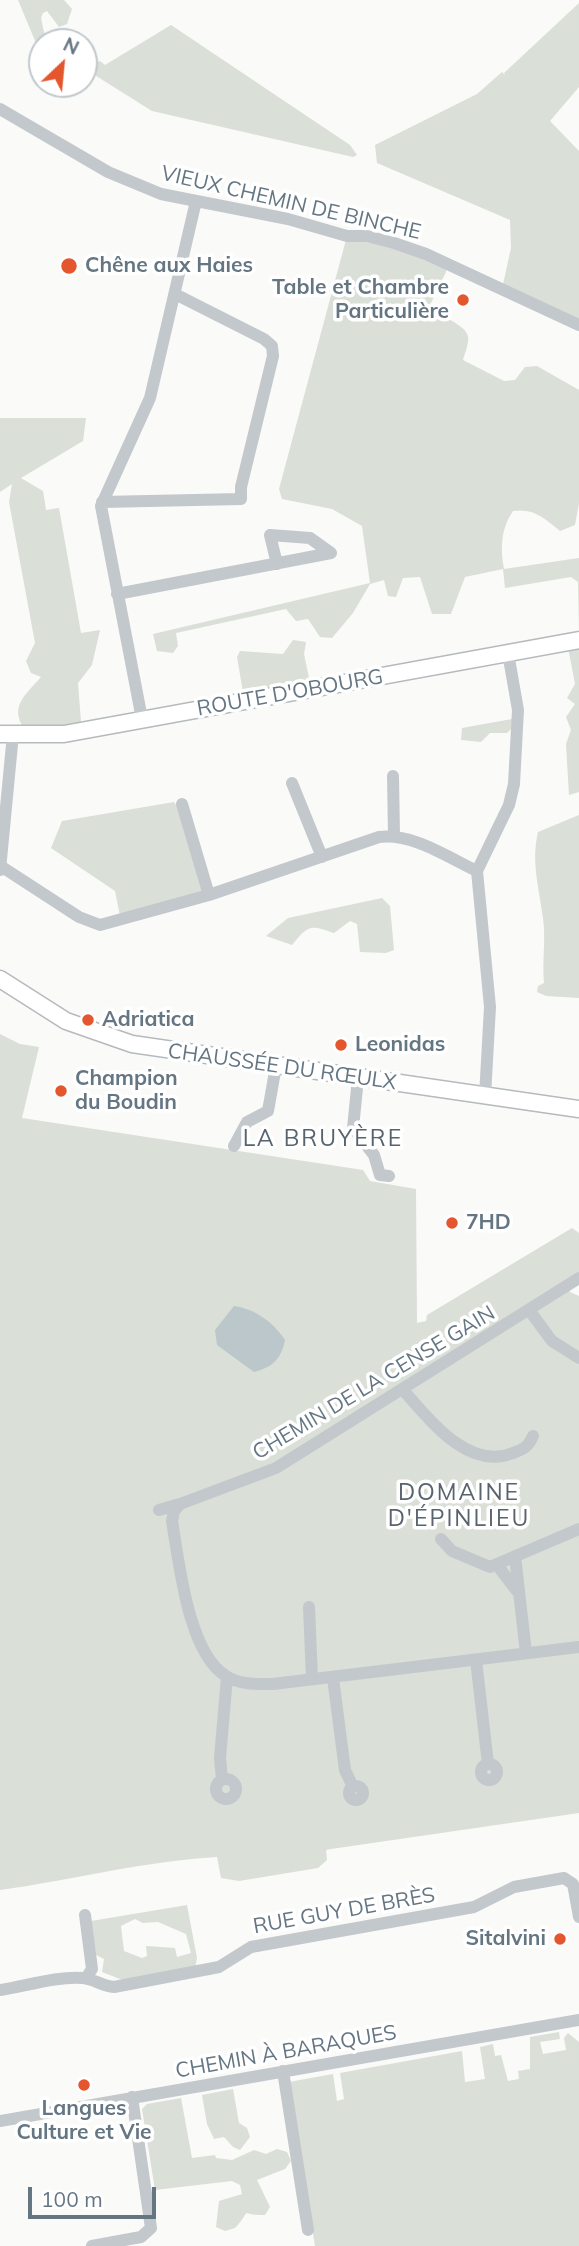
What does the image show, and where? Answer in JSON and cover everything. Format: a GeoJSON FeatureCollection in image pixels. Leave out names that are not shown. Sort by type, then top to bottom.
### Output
{"type":"FeatureCollection","features":[{"type":"Feature","properties":{"kind":"main road","name":"ROUTE D'OBOURG"},"geometry":{"type":"LineString","coordinates":[[7,734],[64,734],[579,640]]}},
{"type":"Feature","properties":{"kind":"main road","name":"CHAUSSÉE DU RŒULX"},"geometry":{"type":"LineString","coordinates":[[0,978],[52,1013],[99,1035],[151,1048],[579,1109]]}},
{"type":"Feature","properties":{"kind":"street","name":"VIEUX CHEMIN DE BINCHE"},"geometry":{"type":"LineString","coordinates":[[0,109],[108,172],[161,194],[288,219],[348,236],[367,236],[394,243],[426,254],[579,325]]}},
{"type":"Feature","properties":{"kind":"street"},"geometry":{"type":"LineString","coordinates":[[142,719],[101,518],[102,502],[150,398],[196,201]]}},
{"type":"Feature","properties":{"kind":"street"},"geometry":{"type":"LineString","coordinates":[[102,502],[242,499],[240,487],[273,351],[264,339],[175,294]]}},
{"type":"Feature","properties":{"kind":"street"},"geometry":{"type":"LineString","coordinates":[[117,594],[277,564]]}},
{"type":"Feature","properties":{"kind":"street"},"geometry":{"type":"LineString","coordinates":[[485,1096],[490,1007],[477,871],[509,805],[514,784],[518,710],[508,653]]}},
{"type":"Feature","properties":{"kind":"street"},"geometry":{"type":"LineString","coordinates":[[7,734],[1,869],[79,917],[100,925],[209,895],[379,836],[394,835],[477,871]]}},
{"type":"Feature","properties":{"kind":"street"},"geometry":{"type":"LineString","coordinates":[[393,776],[394,835]]}},
{"type":"Feature","properties":{"kind":"street"},"geometry":{"type":"LineString","coordinates":[[292,783],[322,857]]}},
{"type":"Feature","properties":{"kind":"street"},"geometry":{"type":"LineString","coordinates":[[182,804],[209,895]]}},
{"type":"Feature","properties":{"kind":"street"},"geometry":{"type":"LineString","coordinates":[[234,1146],[247,1122],[268,1111],[276,1066]]}},
{"type":"Feature","properties":{"kind":"street"},"geometry":{"type":"LineString","coordinates":[[358,1078],[352,1124],[358,1137],[374,1155],[380,1175],[389,1176]]}},
{"type":"Feature","properties":{"kind":"street","name":"CHEMIN DE LA CENSE GAIN"},"geometry":{"type":"LineString","coordinates":[[159,1510],[276,1468],[579,1278]]}},
{"type":"Feature","properties":{"kind":"street"},"geometry":{"type":"LineString","coordinates":[[530,1310],[552,1341],[579,1358]]}},
{"type":"Feature","properties":{"kind":"street"},"geometry":{"type":"LineString","coordinates":[[403,1390],[445,1436],[483,1455],[505,1456],[525,1449],[533,1436]]}},
{"type":"Feature","properties":{"kind":"street"},"geometry":{"type":"LineString","coordinates":[[180,1504],[174,1511],[172,1521],[185,1594],[204,1650],[227,1677],[255,1684],[333,1678],[579,1647]]}},
{"type":"Feature","properties":{"kind":"street"},"geometry":{"type":"LineString","coordinates":[[441,1539],[448,1548],[483,1566],[506,1560],[579,1529]]}},
{"type":"Feature","properties":{"kind":"street"},"geometry":{"type":"LineString","coordinates":[[506,1560],[517,1591],[526,1653]]}},
{"type":"Feature","properties":{"kind":"street"},"geometry":{"type":"LineString","coordinates":[[506,1560],[517,1591]]}},
{"type":"Feature","properties":{"kind":"street"},"geometry":{"type":"LineString","coordinates":[[309,1607],[312,1679]]}},
{"type":"Feature","properties":{"kind":"street"},"geometry":{"type":"LineString","coordinates":[[476,1660],[488,1764]]}},
{"type":"Feature","properties":{"kind":"street"},"geometry":{"type":"LineString","coordinates":[[222,1779],[220,1758],[227,1677]]}},
{"type":"Feature","properties":{"kind":"street"},"geometry":{"type":"LineString","coordinates":[[333,1678],[345,1770],[353,1787]]}},
{"type":"Feature","properties":{"kind":"street","name":"RUE GUY DE BRÈS"},"geometry":{"type":"LineString","coordinates":[[0,1990],[86,1978],[103,1986],[114,1987],[219,1967],[251,1947],[474,1907],[514,1886],[575,1877],[579,1917]]}},
{"type":"Feature","properties":{"kind":"street"},"geometry":{"type":"LineString","coordinates":[[85,1916],[92,1969],[86,1978]]}},
{"type":"Feature","properties":{"kind":"street","name":"CHEMIN À BARAQUES"},"geometry":{"type":"LineString","coordinates":[[0,2121],[579,2020]]}},
{"type":"Feature","properties":{"kind":"street"},"geometry":{"type":"LineString","coordinates":[[283,2071],[309,2230]]}},
{"type":"Feature","properties":{"kind":"street"},"geometry":{"type":"LineString","coordinates":[[93,2246],[146,2236],[151,2228],[132,2097]]}},
{"type":"Feature","properties":{"kind":"shaded area"},"geometry":{"type":"Polygon","coordinates":[[[18,0],[64,0],[72,9],[67,24],[59,27],[47,11],[41,18],[43,28],[30,28],[18,0]]]}},
{"type":"Feature","properties":{"kind":"shaded area"},"geometry":{"type":"Polygon","coordinates":[[[579,3],[579,87],[550,121],[579,151],[579,325],[502,289],[511,248],[510,220],[377,163],[375,145],[477,94],[502,72],[506,76],[504,73],[579,3]]]}},
{"type":"Feature","properties":{"kind":"shaded area"},"geometry":{"type":"Polygon","coordinates":[[[171,25],[350,145],[357,155],[353,157],[152,111],[98,77],[98,62],[105,65],[171,25]]]}},
{"type":"Feature","properties":{"kind":"shaded area"},"geometry":{"type":"Polygon","coordinates":[[[347,236],[446,263],[446,272],[431,303],[466,332],[468,342],[463,360],[504,381],[515,380],[525,367],[537,366],[579,390],[579,503],[575,525],[560,531],[533,513],[513,511],[504,531],[502,553],[504,569],[579,558],[579,631],[578,582],[571,577],[505,588],[503,569],[465,577],[451,614],[432,614],[420,577],[403,578],[396,597],[388,596],[384,580],[370,584],[353,613],[332,638],[320,637],[308,619],[296,621],[286,609],[176,633],[178,646],[173,653],[157,651],[153,634],[370,583],[362,526],[332,509],[282,499],[279,489],[347,236]]]}},
{"type":"Feature","properties":{"kind":"shaded area"},"geometry":{"type":"Polygon","coordinates":[[[0,418],[86,418],[83,441],[21,478],[43,491],[46,510],[59,508],[81,633],[100,630],[92,665],[78,683],[81,722],[75,726],[24,728],[18,714],[21,701],[41,677],[31,673],[26,661],[35,643],[9,502],[12,484],[0,492],[0,418]]]}},
{"type":"Feature","properties":{"kind":"shaded area"},"geometry":{"type":"Polygon","coordinates":[[[293,640],[306,642],[304,654],[309,678],[306,683],[249,695],[243,692],[237,657],[240,651],[283,654],[293,640]]]}},
{"type":"Feature","properties":{"kind":"shaded area"},"geometry":{"type":"Polygon","coordinates":[[[579,640],[579,792],[569,795],[566,744],[571,730],[566,717],[575,704],[567,698],[575,684],[567,642],[579,640]]]}},
{"type":"Feature","properties":{"kind":"shaded area"},"geometry":{"type":"Polygon","coordinates":[[[512,719],[511,729],[507,733],[490,733],[481,742],[461,740],[462,728],[512,719]]]}},
{"type":"Feature","properties":{"kind":"shaded area"},"geometry":{"type":"Polygon","coordinates":[[[174,802],[176,805],[182,804],[209,895],[121,921],[115,891],[51,848],[62,821],[174,802]]]}},
{"type":"Feature","properties":{"kind":"shaded area"},"geometry":{"type":"Polygon","coordinates":[[[579,815],[579,998],[546,996],[537,992],[538,986],[544,983],[544,926],[535,864],[538,832],[579,815]]]}},
{"type":"Feature","properties":{"kind":"shaded area"},"geometry":{"type":"Polygon","coordinates":[[[382,898],[390,906],[394,950],[386,953],[360,952],[357,924],[350,921],[334,933],[310,928],[292,945],[266,936],[288,918],[382,898]]]}},
{"type":"Feature","properties":{"kind":"shaded area"},"geometry":{"type":"Polygon","coordinates":[[[0,1034],[20,1044],[39,1047],[22,1118],[363,1170],[370,1181],[416,1189],[417,1323],[426,1321],[427,1315],[572,1228],[579,1233],[579,1278],[567,1286],[570,1292],[579,1296],[579,1813],[326,1850],[327,1860],[318,1868],[239,1881],[221,1878],[217,1857],[163,1862],[0,1890],[0,1034]]]}},
{"type":"Feature","properties":{"kind":"shaded area"},"geometry":{"type":"Polygon","coordinates":[[[234,1306],[263,1317],[285,1340],[278,1357],[266,1368],[254,1372],[217,1345],[215,1330],[234,1306]]]}},
{"type":"Feature","properties":{"kind":"shaded area"},"geometry":{"type":"Polygon","coordinates":[[[187,1905],[197,1958],[195,1969],[125,1981],[102,1972],[104,1959],[96,1955],[91,1921],[187,1905]],[[135,1919],[121,1926],[124,1951],[142,1958],[147,1956],[146,1946],[175,1948],[177,1957],[191,1953],[186,1934],[158,1922],[143,1923],[135,1919]]]}},
{"type":"Feature","properties":{"kind":"shaded area"},"geometry":{"type":"Polygon","coordinates":[[[559,2032],[560,2039],[540,2042],[543,2054],[566,2050],[564,2038],[568,2033],[579,2042],[579,2246],[315,2246],[289,2082],[333,2074],[337,2101],[344,2099],[340,2073],[462,2051],[465,2082],[485,2079],[480,2047],[493,2044],[495,2056],[501,2055],[508,2081],[519,2079],[518,2071],[530,2069],[530,2037],[559,2032]]]}},
{"type":"Feature","properties":{"kind":"shaded area"},"geometry":{"type":"Polygon","coordinates":[[[233,2089],[239,2123],[247,2128],[250,2137],[240,2150],[224,2137],[214,2139],[207,2124],[202,2095],[233,2089]]]}},
{"type":"Feature","properties":{"kind":"shaded area"},"geometry":{"type":"Polygon","coordinates":[[[181,2098],[192,2158],[215,2155],[216,2158],[232,2160],[254,2150],[266,2154],[277,2149],[287,2152],[291,2161],[285,2169],[257,2180],[270,2207],[265,2215],[246,2213],[235,2228],[225,2231],[216,2227],[219,2201],[242,2194],[240,2185],[232,2181],[155,2190],[142,2109],[147,2104],[181,2098]]]}},
{"type":"Feature","properties":{"kind":"place","name":"Chêne aux Haies"},"geometry":{"type":"Point","coordinates":[69,266]}},
{"type":"Feature","properties":{"kind":"place","name":"Table et Chambre Particulière"},"geometry":{"type":"Point","coordinates":[463,300]}},
{"type":"Feature","properties":{"kind":"place","name":"Adriatica"},"geometry":{"type":"Point","coordinates":[88,1020]}},
{"type":"Feature","properties":{"kind":"place","name":"Leonidas"},"geometry":{"type":"Point","coordinates":[341,1045]}},
{"type":"Feature","properties":{"kind":"place","name":"Champion du Boudin"},"geometry":{"type":"Point","coordinates":[61,1091]}},
{"type":"Feature","properties":{"kind":"place","name":"7HD"},"geometry":{"type":"Point","coordinates":[452,1223]}},
{"type":"Feature","properties":{"kind":"place","name":"Sitalvini"},"geometry":{"type":"Point","coordinates":[560,1939]}},
{"type":"Feature","properties":{"kind":"place","name":"Langues Culture et Vie"},"geometry":{"type":"Point","coordinates":[84,2085]}},
{"type":"Feature","properties":{"kind":"district","name":"LA BRUYÈRE"},"geometry":{"type":"Point","coordinates":[323,1139]}},
{"type":"Feature","properties":{"kind":"district","name":"DOMAINE D'ÉPINLIEU"},"geometry":{"type":"Point","coordinates":[459,1506]}}]}
